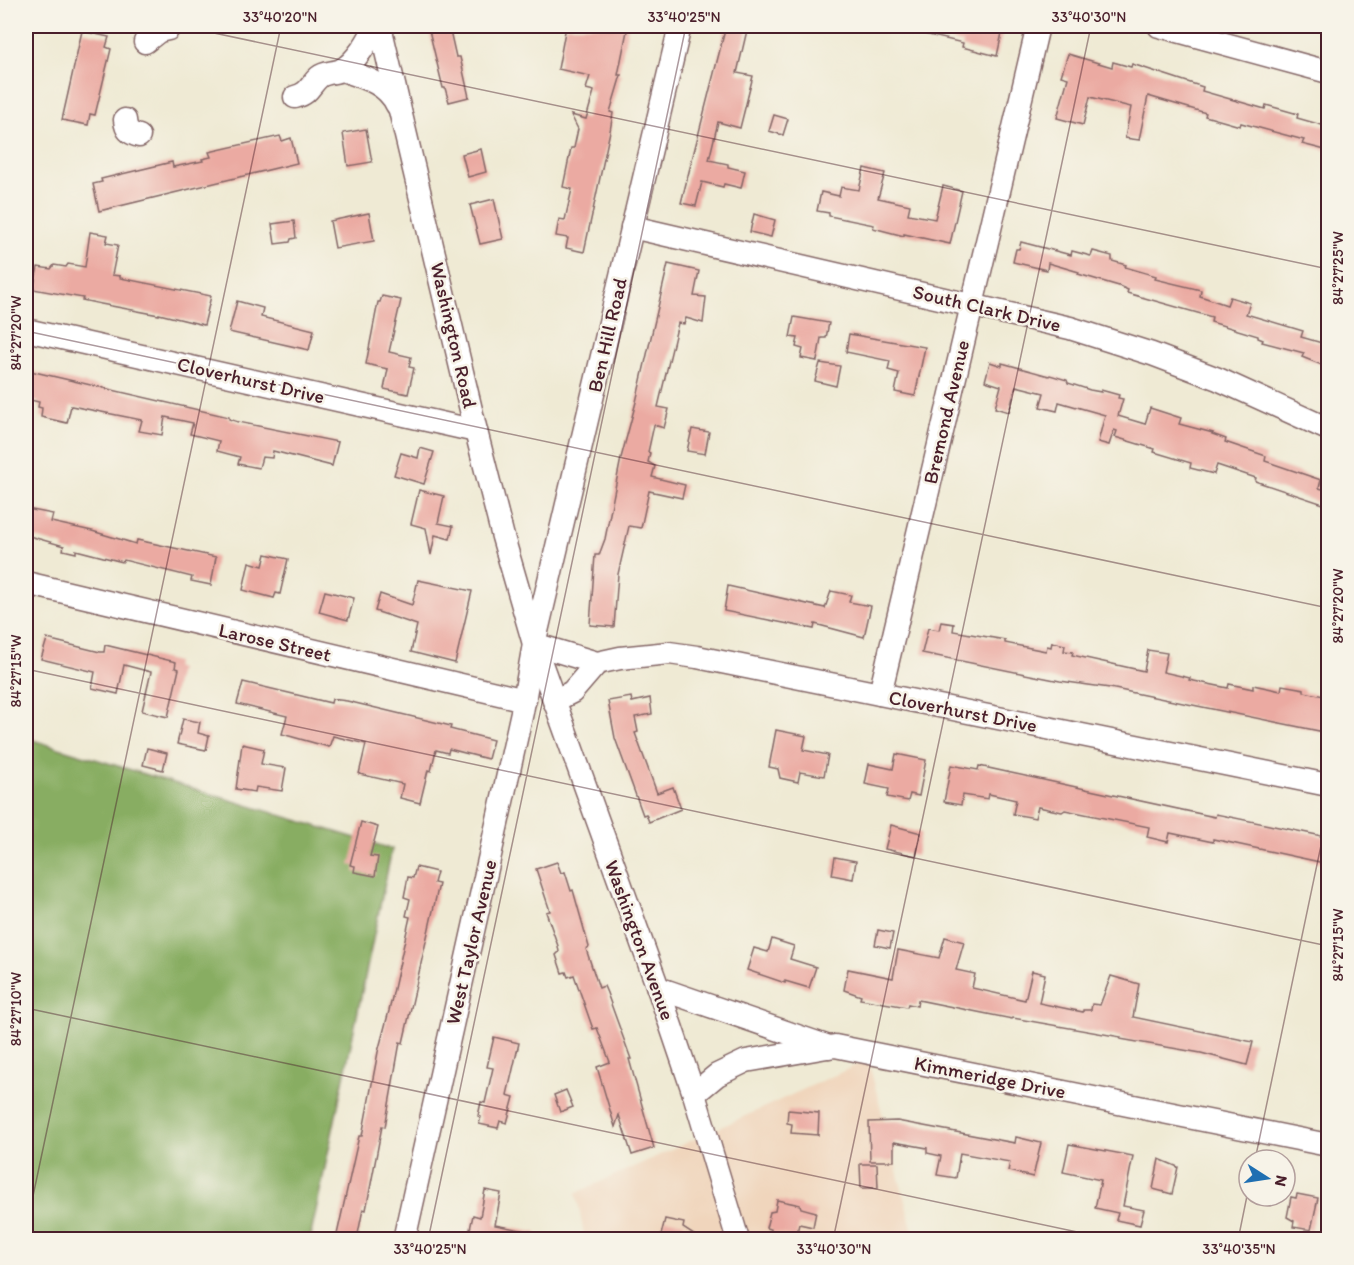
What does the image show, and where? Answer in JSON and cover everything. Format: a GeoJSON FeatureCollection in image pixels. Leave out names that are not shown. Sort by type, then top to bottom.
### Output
{"type":"FeatureCollection","features":[{"type":"Feature","properties":{"kind":"street"},"geometry":{"type":"LineString","coordinates":[[295,97],[305,94],[322,69],[364,47],[374,26]]}},
{"type":"Feature","properties":{"kind":"street","name":"Washington Road"},"geometry":{"type":"LineString","coordinates":[[380,26],[503,537],[534,644]]}},
{"type":"Feature","properties":{"kind":"street","name":"Ben Hill Road"},"geometry":{"type":"LineString","coordinates":[[534,644],[680,26]]}},
{"type":"Feature","properties":{"kind":"street","name":"Bremond Avenue"},"geometry":{"type":"LineString","coordinates":[[880,694],[1038,26]]}},
{"type":"Feature","properties":{"kind":"street"},"geometry":{"type":"LineString","coordinates":[[1158,26],[1329,72]]}},
{"type":"Feature","properties":{"kind":"street"},"geometry":{"type":"LineString","coordinates":[[145,42],[151,35],[168,29]]}},
{"type":"Feature","properties":{"kind":"street"},"geometry":{"type":"LineString","coordinates":[[322,69],[369,79],[384,88],[394,100],[401,114]]}},
{"type":"Feature","properties":{"kind":"street","name":"South Clark Drive"},"geometry":{"type":"LineString","coordinates":[[633,227],[1070,328],[1152,354],[1218,380],[1329,429]]}},
{"type":"Feature","properties":{"kind":"street","name":"Cloverhurst Drive"},"geometry":{"type":"LineString","coordinates":[[26,330],[477,431]]}},
{"type":"Feature","properties":{"kind":"street","name":"Larose Street"},"geometry":{"type":"LineString","coordinates":[[26,583],[525,700]]}},
{"type":"Feature","properties":{"kind":"street","name":"Cloverhurst Drive"},"geometry":{"type":"LineString","coordinates":[[534,644],[597,663],[620,658],[669,654],[697,657],[1329,785]]}},
{"type":"Feature","properties":{"kind":"street","name":"West Taylor Avenue"},"geometry":{"type":"LineString","coordinates":[[404,1239],[525,700],[534,644]]}},
{"type":"Feature","properties":{"kind":"street","name":"Washington Avenue"},"geometry":{"type":"LineString","coordinates":[[534,644],[658,987],[694,1094],[738,1239]]}},
{"type":"Feature","properties":{"kind":"street"},"geometry":{"type":"LineString","coordinates":[[554,701],[572,692],[597,663]]}},
{"type":"Feature","properties":{"kind":"street","name":"Kimmeridge Drive"},"geometry":{"type":"LineString","coordinates":[[658,987],[829,1047],[836,1046],[1329,1145]]}},
{"type":"Feature","properties":{"kind":"street"},"geometry":{"type":"LineString","coordinates":[[694,1094],[717,1075],[746,1061],[829,1047]]}},
{"type":"Feature","properties":{"kind":"shaded area"},"geometry":{"type":"Polygon","coordinates":[[[868,1060],[915,1239],[585,1239],[576,1193],[868,1060]]]}},
{"type":"Feature","properties":{"kind":"green space"},"geometry":{"type":"Polygon","coordinates":[[[26,738],[392,849],[310,1239],[26,1239],[26,738]]]}},
{"type":"Feature","properties":{"kind":"building"},"geometry":{"type":"Polygon","coordinates":[[[428,26],[449,26],[456,57],[460,57],[469,97],[449,102],[445,88],[443,88],[428,26]]]}},
{"type":"Feature","properties":{"kind":"building"},"geometry":{"type":"Polygon","coordinates":[[[566,26],[628,26],[618,75],[621,75],[610,112],[613,113],[610,131],[584,252],[566,248],[568,238],[556,236],[559,219],[565,220],[572,189],[563,187],[571,148],[574,148],[578,129],[571,115],[586,119],[594,91],[586,89],[590,76],[558,69],[566,26]]]}},
{"type":"Feature","properties":{"kind":"building"},"geometry":{"type":"Polygon","coordinates":[[[726,26],[748,26],[737,73],[753,76],[740,128],[718,122],[709,160],[745,171],[741,188],[702,182],[696,206],[681,203],[726,26]]]}},
{"type":"Feature","properties":{"kind":"building"},"geometry":{"type":"Polygon","coordinates":[[[912,26],[975,26],[1002,33],[997,56],[962,47],[963,43],[911,31],[912,26]]]}},
{"type":"Feature","properties":{"kind":"building"},"geometry":{"type":"Polygon","coordinates":[[[82,31],[109,37],[106,47],[111,49],[95,115],[90,114],[88,125],[62,120],[82,31]]]}},
{"type":"Feature","properties":{"kind":"building"},"geometry":{"type":"Polygon","coordinates":[[[1068,54],[1112,67],[1113,62],[1131,67],[1132,64],[1203,87],[1202,91],[1265,109],[1266,105],[1298,114],[1297,118],[1329,127],[1329,151],[1302,144],[1304,140],[1241,123],[1240,126],[1205,116],[1206,113],[1148,96],[1139,140],[1125,138],[1131,107],[1090,97],[1083,125],[1057,118],[1068,78],[1061,76],[1068,54]]]}},
{"type":"Feature","properties":{"kind":"building"},"geometry":{"type":"Polygon","coordinates":[[[774,115],[788,119],[783,135],[769,131],[774,115]]]}},
{"type":"Feature","properties":{"kind":"building"},"geometry":{"type":"Polygon","coordinates":[[[366,129],[372,162],[348,166],[343,133],[366,129]]]}},
{"type":"Feature","properties":{"kind":"building"},"geometry":{"type":"Polygon","coordinates":[[[280,136],[282,141],[291,138],[297,163],[99,211],[93,184],[102,182],[101,179],[172,162],[173,167],[203,161],[202,159],[211,157],[209,152],[280,136]]]}},
{"type":"Feature","properties":{"kind":"building"},"geometry":{"type":"Polygon","coordinates":[[[481,149],[486,172],[468,177],[462,154],[481,149]]]}},
{"type":"Feature","properties":{"kind":"building"},"geometry":{"type":"Polygon","coordinates":[[[864,168],[885,173],[878,198],[910,205],[908,214],[935,219],[943,186],[962,191],[950,244],[904,234],[904,236],[873,228],[874,225],[829,216],[829,213],[817,211],[821,192],[839,196],[841,187],[859,190],[864,168]]]}},
{"type":"Feature","properties":{"kind":"building"},"geometry":{"type":"Polygon","coordinates":[[[494,199],[503,239],[480,244],[470,205],[494,199]]]}},
{"type":"Feature","properties":{"kind":"building"},"geometry":{"type":"Polygon","coordinates":[[[369,213],[374,241],[335,248],[330,221],[369,213]]]}},
{"type":"Feature","properties":{"kind":"building"},"geometry":{"type":"Polygon","coordinates":[[[754,214],[775,220],[771,237],[750,232],[754,214]]]}},
{"type":"Feature","properties":{"kind":"building"},"geometry":{"type":"Polygon","coordinates":[[[294,221],[296,238],[291,239],[290,242],[275,244],[272,224],[294,221]]]}},
{"type":"Feature","properties":{"kind":"building"},"geometry":{"type":"Polygon","coordinates":[[[90,232],[108,235],[106,243],[118,245],[112,275],[211,296],[204,325],[33,289],[38,267],[51,269],[54,265],[66,267],[68,264],[85,267],[90,232]]]}},
{"type":"Feature","properties":{"kind":"building"},"geometry":{"type":"Polygon","coordinates":[[[1021,242],[1071,255],[1072,251],[1091,256],[1093,251],[1112,256],[1112,261],[1156,276],[1155,279],[1201,290],[1200,296],[1227,305],[1230,297],[1250,303],[1246,314],[1303,331],[1301,337],[1329,345],[1329,368],[1302,357],[1304,353],[1262,342],[1263,340],[1258,336],[1211,322],[1212,317],[1127,293],[1128,290],[1119,286],[1078,274],[1079,272],[1048,263],[1047,270],[1013,262],[1016,249],[1019,249],[1021,242]]]}},
{"type":"Feature","properties":{"kind":"building"},"geometry":{"type":"Polygon","coordinates":[[[668,264],[699,271],[694,296],[706,297],[703,323],[686,318],[684,324],[678,323],[658,407],[669,409],[664,428],[654,425],[648,452],[650,453],[648,462],[655,466],[652,477],[685,485],[682,498],[649,491],[641,528],[629,526],[618,574],[614,627],[590,625],[595,555],[599,555],[605,539],[621,458],[668,264]]]}},
{"type":"Feature","properties":{"kind":"building"},"geometry":{"type":"Polygon","coordinates":[[[382,296],[401,300],[389,352],[411,357],[409,367],[414,368],[408,394],[384,389],[388,369],[366,364],[378,302],[382,296]]]}},
{"type":"Feature","properties":{"kind":"building"},"geometry":{"type":"Polygon","coordinates":[[[237,301],[263,308],[261,317],[314,330],[309,350],[229,332],[237,301]]]}},
{"type":"Feature","properties":{"kind":"building"},"geometry":{"type":"Polygon","coordinates":[[[794,317],[829,323],[826,338],[821,338],[817,361],[801,358],[803,349],[796,347],[798,338],[790,337],[794,317]]]}},
{"type":"Feature","properties":{"kind":"building"},"geometry":{"type":"Polygon","coordinates":[[[849,334],[925,347],[915,396],[895,392],[899,373],[888,370],[890,361],[846,352],[849,334]]]}},
{"type":"Feature","properties":{"kind":"building"},"geometry":{"type":"Polygon","coordinates":[[[990,362],[1050,375],[1090,390],[1101,392],[1101,390],[1119,395],[1118,398],[1123,399],[1118,416],[1145,424],[1150,408],[1181,418],[1179,424],[1213,433],[1226,439],[1225,442],[1266,456],[1265,461],[1321,480],[1319,488],[1329,491],[1329,506],[1255,481],[1256,478],[1217,465],[1214,474],[1190,468],[1191,463],[1115,437],[1117,431],[1114,430],[1109,445],[1098,442],[1105,415],[1059,402],[1057,411],[1040,407],[1044,393],[1016,386],[1009,412],[995,408],[1001,386],[985,381],[990,362]]]}},
{"type":"Feature","properties":{"kind":"building"},"geometry":{"type":"Polygon","coordinates":[[[820,363],[840,366],[836,386],[815,381],[820,363]]]}},
{"type":"Feature","properties":{"kind":"building"},"geometry":{"type":"Polygon","coordinates":[[[26,370],[229,417],[238,422],[338,442],[332,466],[273,451],[272,458],[262,457],[259,468],[238,464],[240,457],[217,451],[219,441],[190,434],[193,423],[165,417],[162,435],[139,431],[142,420],[71,406],[67,423],[41,417],[42,408],[38,407],[39,402],[26,399],[26,370]]]}},
{"type":"Feature","properties":{"kind":"building"},"geometry":{"type":"Polygon","coordinates":[[[692,429],[709,432],[705,454],[687,451],[692,429]]]}},
{"type":"Feature","properties":{"kind":"building"},"geometry":{"type":"Polygon","coordinates":[[[420,448],[434,452],[424,484],[394,475],[401,453],[418,458],[420,448]]]}},
{"type":"Feature","properties":{"kind":"building"},"geometry":{"type":"Polygon","coordinates":[[[419,490],[444,496],[438,523],[453,526],[450,539],[435,535],[431,555],[426,528],[411,524],[419,490]]]}},
{"type":"Feature","properties":{"kind":"building"},"geometry":{"type":"Polygon","coordinates":[[[27,509],[53,514],[51,522],[136,544],[137,540],[216,557],[211,585],[191,581],[192,577],[124,560],[123,562],[76,550],[76,553],[63,550],[64,546],[29,536],[30,531],[26,530],[27,509]]]}},
{"type":"Feature","properties":{"kind":"building"},"geometry":{"type":"Polygon","coordinates":[[[266,554],[288,559],[280,594],[276,593],[274,598],[243,590],[249,562],[263,566],[266,554]]]}},
{"type":"Feature","properties":{"kind":"building"},"geometry":{"type":"Polygon","coordinates":[[[418,580],[472,591],[455,663],[411,652],[417,625],[375,611],[380,594],[412,605],[418,580]]]}},
{"type":"Feature","properties":{"kind":"building"},"geometry":{"type":"Polygon","coordinates":[[[728,586],[825,608],[831,591],[851,595],[849,602],[871,606],[864,637],[815,624],[814,629],[724,611],[728,586]]]}},
{"type":"Feature","properties":{"kind":"building"},"geometry":{"type":"Polygon","coordinates":[[[325,591],[354,598],[348,620],[319,612],[325,591]]]}},
{"type":"Feature","properties":{"kind":"building"},"geometry":{"type":"Polygon","coordinates":[[[941,622],[954,624],[953,631],[1005,640],[1005,643],[1046,651],[1047,646],[1051,647],[1052,642],[1065,645],[1064,651],[1073,652],[1072,655],[1144,671],[1148,650],[1167,653],[1163,672],[1228,688],[1229,684],[1253,689],[1253,685],[1281,691],[1282,685],[1304,689],[1304,692],[1329,697],[1329,733],[1110,688],[1060,681],[922,653],[928,628],[939,630],[941,622]]]}},
{"type":"Feature","properties":{"kind":"building"},"geometry":{"type":"Polygon","coordinates":[[[47,639],[100,652],[104,652],[105,645],[176,662],[175,668],[179,669],[168,717],[142,711],[151,672],[124,665],[118,694],[92,688],[95,672],[41,659],[47,639]]]}},
{"type":"Feature","properties":{"kind":"building"},"geometry":{"type":"Polygon","coordinates":[[[243,682],[331,703],[332,699],[347,701],[451,726],[450,729],[493,740],[488,759],[449,749],[448,753],[436,750],[431,771],[428,770],[420,803],[400,798],[403,784],[359,774],[366,744],[333,736],[329,747],[282,734],[287,716],[237,704],[243,682]]]}},
{"type":"Feature","properties":{"kind":"building"},"geometry":{"type":"Polygon","coordinates":[[[631,697],[632,702],[650,698],[652,714],[635,717],[638,732],[635,733],[657,793],[673,787],[681,809],[649,822],[646,814],[643,815],[615,738],[608,701],[631,697]]]}},
{"type":"Feature","properties":{"kind":"building"},"geometry":{"type":"Polygon","coordinates":[[[183,719],[200,722],[198,733],[209,736],[206,750],[177,744],[183,719]]]}},
{"type":"Feature","properties":{"kind":"building"},"geometry":{"type":"Polygon","coordinates":[[[776,730],[806,736],[803,750],[828,755],[824,776],[800,772],[798,782],[780,778],[778,769],[769,767],[776,730]]]}},
{"type":"Feature","properties":{"kind":"building"},"geometry":{"type":"Polygon","coordinates":[[[242,744],[264,749],[261,764],[286,768],[282,791],[256,787],[255,792],[236,789],[242,744]]]}},
{"type":"Feature","properties":{"kind":"building"},"geometry":{"type":"Polygon","coordinates":[[[147,748],[167,753],[163,770],[143,765],[147,748]]]}},
{"type":"Feature","properties":{"kind":"building"},"geometry":{"type":"Polygon","coordinates":[[[896,754],[926,760],[919,796],[910,794],[908,801],[887,797],[889,789],[865,784],[869,764],[893,769],[896,754]]]}},
{"type":"Feature","properties":{"kind":"building"},"geometry":{"type":"Polygon","coordinates":[[[951,765],[978,770],[979,766],[1215,817],[1216,814],[1329,838],[1329,864],[1213,839],[1213,842],[1170,833],[1168,842],[1147,837],[1149,827],[1065,810],[1062,812],[1038,807],[1035,818],[1013,814],[1016,800],[989,794],[988,799],[963,795],[961,805],[944,802],[951,765]]]}},
{"type":"Feature","properties":{"kind":"building"},"geometry":{"type":"Polygon","coordinates":[[[361,822],[378,827],[370,856],[378,857],[375,876],[354,872],[355,866],[350,865],[361,822]]]}},
{"type":"Feature","properties":{"kind":"building"},"geometry":{"type":"Polygon","coordinates":[[[891,825],[921,833],[916,856],[885,849],[891,825]]]}},
{"type":"Feature","properties":{"kind":"building"},"geometry":{"type":"Polygon","coordinates":[[[835,857],[856,861],[853,879],[832,875],[835,857]]]}},
{"type":"Feature","properties":{"kind":"building"},"geometry":{"type":"Polygon","coordinates":[[[557,862],[561,873],[565,872],[571,891],[573,890],[589,947],[586,949],[599,988],[604,986],[631,1059],[629,1059],[654,1148],[632,1155],[619,1115],[615,1127],[597,1067],[610,1062],[597,1028],[593,1029],[574,975],[568,977],[566,972],[562,973],[556,955],[559,952],[558,946],[546,912],[550,911],[536,869],[557,862]]]}},
{"type":"Feature","properties":{"kind":"building"},"geometry":{"type":"Polygon","coordinates":[[[416,867],[437,872],[434,883],[439,884],[403,1043],[400,1042],[385,1127],[382,1126],[366,1210],[363,1209],[357,1239],[336,1239],[359,1136],[362,1136],[378,1052],[410,917],[406,916],[410,899],[404,897],[408,877],[413,878],[416,867]]]}},
{"type":"Feature","properties":{"kind":"building"},"geometry":{"type":"Polygon","coordinates":[[[878,930],[893,933],[890,948],[875,945],[878,930]]]}},
{"type":"Feature","properties":{"kind":"building"},"geometry":{"type":"Polygon","coordinates":[[[945,937],[964,942],[956,970],[975,974],[972,988],[1025,1000],[1032,971],[1045,974],[1039,1003],[1083,1012],[1083,1010],[1091,1010],[1092,1004],[1100,1005],[1111,976],[1139,984],[1133,1017],[1253,1042],[1247,1065],[1201,1053],[1120,1039],[1121,1037],[1012,1019],[918,1000],[917,1006],[908,1004],[907,1007],[860,999],[861,996],[844,990],[848,969],[893,978],[898,950],[939,958],[945,937]]]}},
{"type":"Feature","properties":{"kind":"building"},"geometry":{"type":"Polygon","coordinates":[[[772,939],[794,946],[790,959],[816,967],[809,988],[785,981],[785,983],[747,970],[754,948],[768,952],[772,939]]]}},
{"type":"Feature","properties":{"kind":"building"},"geometry":{"type":"Polygon","coordinates":[[[494,1037],[519,1043],[507,1095],[514,1097],[507,1123],[500,1121],[498,1128],[479,1124],[481,1117],[478,1116],[481,1102],[485,1103],[493,1068],[487,1067],[494,1037]]]}},
{"type":"Feature","properties":{"kind":"building"},"geometry":{"type":"Polygon","coordinates":[[[566,1090],[573,1107],[560,1112],[554,1095],[566,1090]]]}},
{"type":"Feature","properties":{"kind":"building"},"geometry":{"type":"Polygon","coordinates":[[[788,1110],[819,1113],[818,1135],[791,1133],[792,1124],[787,1123],[788,1110]]]}},
{"type":"Feature","properties":{"kind":"building"},"geometry":{"type":"Polygon","coordinates":[[[897,1121],[1015,1143],[1016,1137],[1041,1143],[1033,1177],[1008,1171],[1010,1162],[960,1153],[956,1178],[937,1175],[941,1156],[927,1153],[927,1148],[894,1142],[894,1161],[870,1161],[869,1122],[897,1121]]]}},
{"type":"Feature","properties":{"kind":"building"},"geometry":{"type":"Polygon","coordinates":[[[1069,1144],[1133,1156],[1123,1206],[1144,1210],[1140,1225],[1116,1220],[1118,1213],[1095,1208],[1101,1180],[1063,1172],[1069,1144]]]}},
{"type":"Feature","properties":{"kind":"building"},"geometry":{"type":"Polygon","coordinates":[[[1159,1159],[1178,1167],[1172,1194],[1153,1189],[1159,1159]]]}},
{"type":"Feature","properties":{"kind":"building"},"geometry":{"type":"Polygon","coordinates":[[[860,1164],[877,1164],[878,1188],[861,1188],[860,1164]]]}},
{"type":"Feature","properties":{"kind":"building"},"geometry":{"type":"Polygon","coordinates":[[[485,1190],[501,1193],[495,1225],[537,1233],[536,1239],[468,1239],[473,1215],[480,1217],[485,1190]]]}},
{"type":"Feature","properties":{"kind":"building"},"geometry":{"type":"Polygon","coordinates":[[[1297,1194],[1318,1198],[1311,1230],[1293,1227],[1294,1221],[1287,1217],[1289,1208],[1297,1208],[1297,1194]]]}},
{"type":"Feature","properties":{"kind":"building"},"geometry":{"type":"Polygon","coordinates":[[[777,1200],[800,1205],[801,1208],[816,1212],[813,1227],[799,1224],[796,1237],[771,1232],[771,1229],[766,1228],[770,1212],[775,1211],[777,1200]]]}},
{"type":"Feature","properties":{"kind":"building"},"geometry":{"type":"Polygon","coordinates":[[[665,1219],[684,1223],[683,1228],[700,1239],[660,1239],[665,1219]]]}}]}
